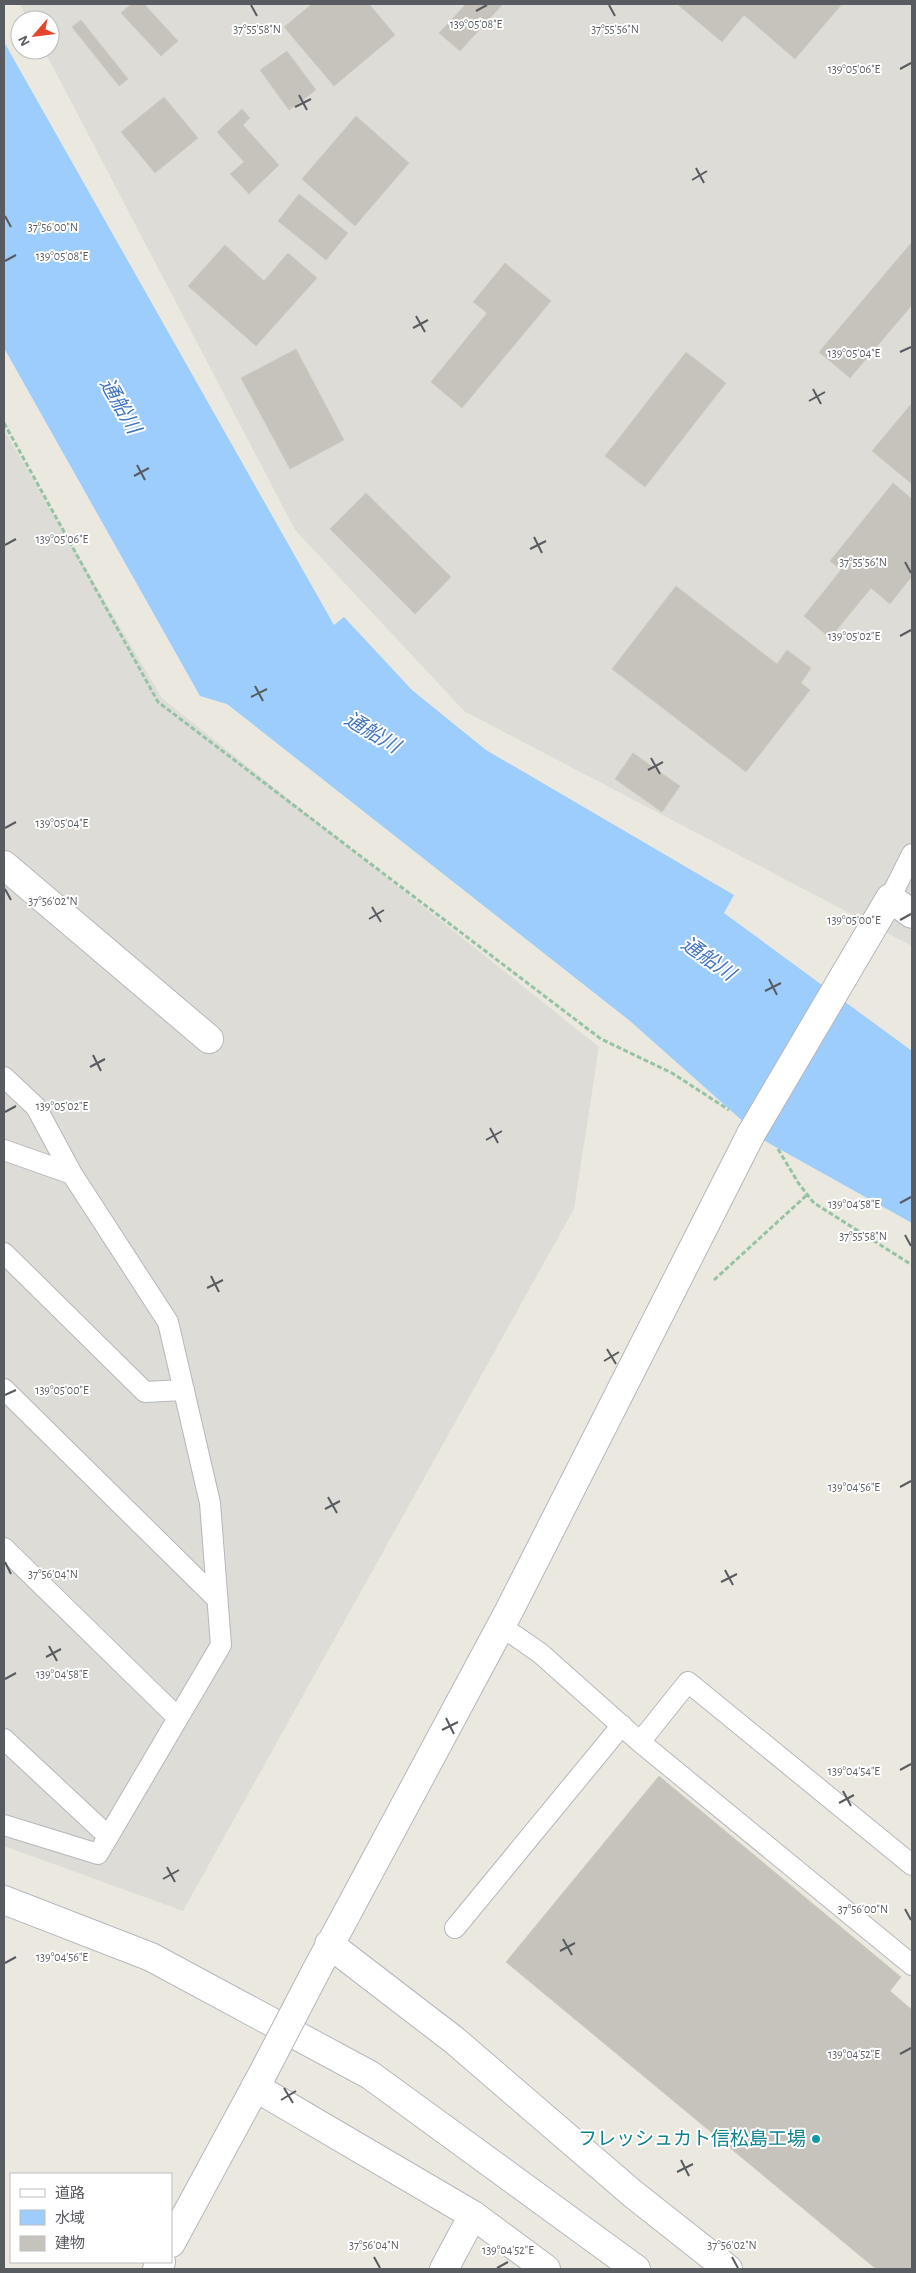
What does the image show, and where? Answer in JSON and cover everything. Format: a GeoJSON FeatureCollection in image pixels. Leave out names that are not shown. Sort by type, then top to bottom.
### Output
{"type":"FeatureCollection","features":[{"type":"Feature","properties":{"kind":"street"},"geometry":{"type":"LineString","coordinates":[[4,865],[209,1039]]}},
{"type":"Feature","properties":{"kind":"street"},"geometry":{"type":"LineString","coordinates":[[172,2241],[501,1626],[755,1131],[890,898],[912,914]]}},
{"type":"Feature","properties":{"kind":"street"},"geometry":{"type":"LineString","coordinates":[[4,1900],[151,1957],[370,2075],[636,2269]]}},
{"type":"Feature","properties":{"kind":"street"},"geometry":{"type":"LineString","coordinates":[[330,1944],[454,2040],[633,2194],[728,2269]]}},
{"type":"Feature","properties":{"kind":"street"},"geometry":{"type":"LineString","coordinates":[[259,2081],[473,2215],[546,2269]]}},
{"type":"Feature","properties":{"kind":"street"},"geometry":{"type":"LineString","coordinates":[[444,2269],[473,2215]]}},
{"type":"Feature","properties":{"kind":"lane"},"geometry":{"type":"LineString","coordinates":[[890,898],[912,854]]}},
{"type":"Feature","properties":{"kind":"lane"},"geometry":{"type":"LineString","coordinates":[[4,1077],[36,1107],[72,1174],[168,1322],[210,1503],[221,1645],[98,1854],[4,1825]]}},
{"type":"Feature","properties":{"kind":"lane"},"geometry":{"type":"LineString","coordinates":[[4,1150],[72,1174]]}},
{"type":"Feature","properties":{"kind":"lane"},"geometry":{"type":"LineString","coordinates":[[4,1253],[145,1392],[184,1390]]}},
{"type":"Feature","properties":{"kind":"lane"},"geometry":{"type":"LineString","coordinates":[[4,1389],[217,1599]]}},
{"type":"Feature","properties":{"kind":"lane"},"geometry":{"type":"LineString","coordinates":[[4,1548],[178,1718]]}},
{"type":"Feature","properties":{"kind":"lane"},"geometry":{"type":"LineString","coordinates":[[501,1626],[540,1654],[640,1742],[912,1965]]}},
{"type":"Feature","properties":{"kind":"lane"},"geometry":{"type":"LineString","coordinates":[[640,1742],[688,1682],[912,1865]]}},
{"type":"Feature","properties":{"kind":"lane"},"geometry":{"type":"LineString","coordinates":[[455,1928],[622,1725]]}},
{"type":"Feature","properties":{"kind":"lane"},"geometry":{"type":"LineString","coordinates":[[4,1739],[108,1836]]}},
{"type":"Feature","properties":{"kind":"path"},"geometry":{"type":"LineString","coordinates":[[4,423],[158,702],[601,1039],[672,1073],[755,1131],[814,1203],[912,1265]]}},
{"type":"Feature","properties":{"kind":"path"},"geometry":{"type":"LineString","coordinates":[[714,1280],[808,1194]]}},
{"type":"Feature","properties":{"kind":"shaded area"},"geometry":{"type":"Polygon","coordinates":[[[20,4],[912,4],[912,946],[464,711],[295,530],[49,60],[60,60],[60,10],[23,10],[20,4]]]}},
{"type":"Feature","properties":{"kind":"shaded area"},"geometry":{"type":"Polygon","coordinates":[[[4,430],[162,698],[599,1047],[574,1209],[183,1911],[4,1846],[4,430]]]}},
{"type":"Feature","properties":{"kind":"water","name":"通船川"},"geometry":{"type":"Polygon","coordinates":[[[4,42],[10,53],[10,60],[14,60],[334,625],[344,617],[412,690],[486,750],[734,895],[724,913],[912,1051],[912,1223],[765,1141],[630,1021],[227,704],[200,696],[4,348],[4,42]]]}},
{"type":"Feature","properties":{"kind":"building"},"geometry":{"type":"Polygon","coordinates":[[[131,4],[144,4],[178,41],[161,56],[121,13],[131,4]]]}},
{"type":"Feature","properties":{"kind":"building"},"geometry":{"type":"Polygon","coordinates":[[[312,4],[369,4],[395,35],[334,86],[284,27],[312,4]]]}},
{"type":"Feature","properties":{"kind":"building"},"geometry":{"type":"Polygon","coordinates":[[[466,4],[503,4],[460,51],[439,33],[466,4]]]}},
{"type":"Feature","properties":{"kind":"building"},"geometry":{"type":"Polygon","coordinates":[[[677,4],[842,4],[795,59],[744,15],[722,42],[677,4]]]}},
{"type":"Feature","properties":{"kind":"building"},"geometry":{"type":"Polygon","coordinates":[[[81,20],[128,79],[119,86],[72,27],[81,20]]]}},
{"type":"Feature","properties":{"kind":"building"},"geometry":{"type":"Polygon","coordinates":[[[287,51],[316,90],[289,110],[260,70],[287,51]]]}},
{"type":"Feature","properties":{"kind":"building"},"geometry":{"type":"Polygon","coordinates":[[[164,97],[198,138],[155,173],[121,132],[164,97]]]}},
{"type":"Feature","properties":{"kind":"building"},"geometry":{"type":"Polygon","coordinates":[[[242,109],[250,118],[243,125],[279,165],[249,194],[230,174],[244,162],[217,132],[242,109]]]}},
{"type":"Feature","properties":{"kind":"building"},"geometry":{"type":"Polygon","coordinates":[[[356,116],[409,163],[355,226],[302,179],[356,116]]]}},
{"type":"Feature","properties":{"kind":"building"},"geometry":{"type":"Polygon","coordinates":[[[299,194],[348,233],[326,260],[278,221],[299,194]]]}},
{"type":"Feature","properties":{"kind":"building"},"geometry":{"type":"Polygon","coordinates":[[[912,242],[912,305],[850,378],[819,352],[912,242]]]}},
{"type":"Feature","properties":{"kind":"building"},"geometry":{"type":"Polygon","coordinates":[[[225,245],[264,281],[288,253],[317,278],[256,346],[188,286],[225,245]]]}},
{"type":"Feature","properties":{"kind":"building"},"geometry":{"type":"Polygon","coordinates":[[[505,263],[551,301],[462,408],[431,382],[487,313],[473,302],[505,263]]]}},
{"type":"Feature","properties":{"kind":"building"},"geometry":{"type":"Polygon","coordinates":[[[296,349],[344,440],[290,469],[241,378],[296,349]]]}},
{"type":"Feature","properties":{"kind":"building"},"geometry":{"type":"Polygon","coordinates":[[[686,352],[726,383],[645,487],[605,456],[686,352]]]}},
{"type":"Feature","properties":{"kind":"building"},"geometry":{"type":"Polygon","coordinates":[[[912,403],[912,484],[872,451],[912,403]]]}},
{"type":"Feature","properties":{"kind":"building"},"geometry":{"type":"Polygon","coordinates":[[[893,483],[912,499],[912,576],[890,604],[871,588],[830,638],[804,616],[841,570],[830,561],[893,483]]]}},
{"type":"Feature","properties":{"kind":"building"},"geometry":{"type":"Polygon","coordinates":[[[366,493],[451,577],[415,614],[330,529],[366,493]]]}},
{"type":"Feature","properties":{"kind":"building"},"geometry":{"type":"Polygon","coordinates":[[[676,586],[777,664],[787,650],[811,668],[801,683],[810,690],[746,772],[612,669],[676,586]]]}},
{"type":"Feature","properties":{"kind":"building"},"geometry":{"type":"Polygon","coordinates":[[[633,753],[680,786],[662,812],[615,779],[633,753]]]}},
{"type":"Feature","properties":{"kind":"building","name":"フレッシュカト信松島工場"},"geometry":{"type":"Polygon","coordinates":[[[659,1776],[901,1977],[890,1991],[912,2010],[912,2269],[876,2269],[506,1962],[659,1776]]]}},
{"type":"Feature","properties":{"kind":"place","name":"フレッシュカト信松島工場"},"geometry":{"type":"Point","coordinates":[816,2139]}}]}
